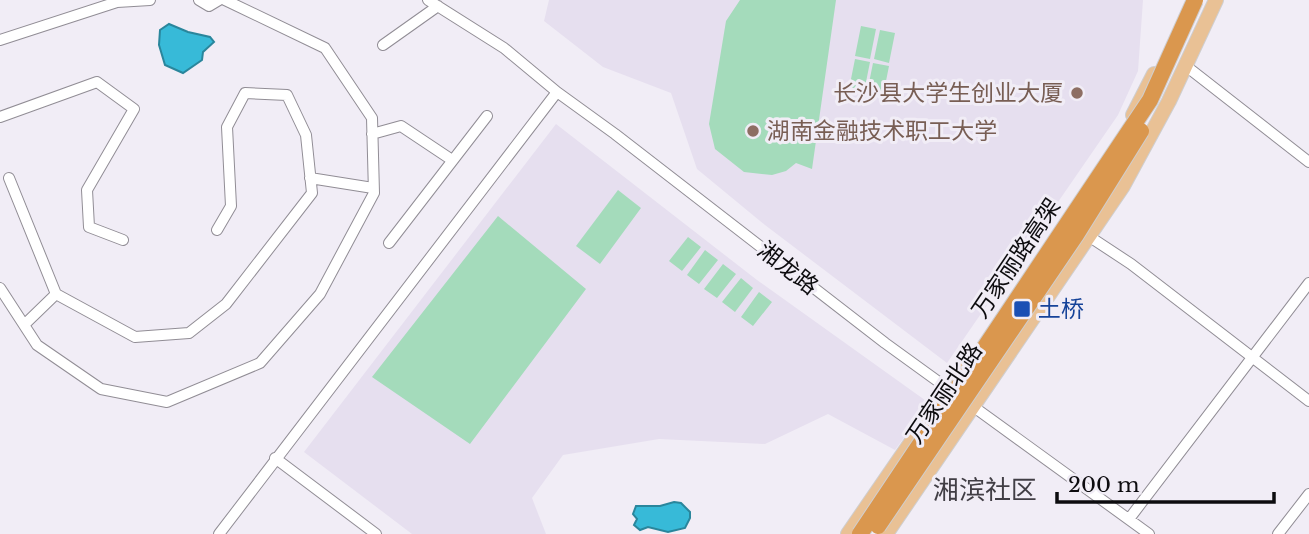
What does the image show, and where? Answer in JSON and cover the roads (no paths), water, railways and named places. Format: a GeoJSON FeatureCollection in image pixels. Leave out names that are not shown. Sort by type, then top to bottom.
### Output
{"type":"FeatureCollection","features":[{"type":"Feature","properties":{"kind":"highway","name":"万家丽路高架"},"geometry":{"type":"LineString","coordinates":[[858,534],[1150,100],[1195,0]]}},
{"type":"Feature","properties":{"kind":"highway","name":"万家丽路高架"},"geometry":{"type":"LineString","coordinates":[[873,534],[1118,171],[1157,103],[1206,0]]}},
{"type":"Feature","properties":{"kind":"main road","name":"万家丽北路"},"geometry":{"type":"LineString","coordinates":[[848,534],[1063,222],[1129,121],[1154,76],[1189,0]]}},
{"type":"Feature","properties":{"kind":"main road","name":"万家丽北路"},"geometry":{"type":"LineString","coordinates":[[886,534],[1090,237],[1150,139],[1216,0]]}},
{"type":"Feature","properties":{"kind":"street"},"geometry":{"type":"LineString","coordinates":[[0,40],[117,2],[150,0]]}},
{"type":"Feature","properties":{"kind":"street"},"geometry":{"type":"LineString","coordinates":[[199,0],[209,6],[219,0]]}},
{"type":"Feature","properties":{"kind":"street"},"geometry":{"type":"LineString","coordinates":[[0,288],[37,345],[101,389],[167,402],[260,363],[320,294],[373,193],[372,118],[325,48],[225,0]]}},
{"type":"Feature","properties":{"kind":"street"},"geometry":{"type":"LineString","coordinates":[[383,45],[433,3]]}},
{"type":"Feature","properties":{"kind":"street","name":"湘龙路"},"geometry":{"type":"LineString","coordinates":[[433,3],[504,48],[557,92],[626,142],[885,343],[1149,534]]}},
{"type":"Feature","properties":{"kind":"street"},"geometry":{"type":"LineString","coordinates":[[1186,66],[1309,162]]}},
{"type":"Feature","properties":{"kind":"street"},"geometry":{"type":"LineString","coordinates":[[0,117],[97,82],[134,109],[87,190],[89,227],[123,240]]}},
{"type":"Feature","properties":{"kind":"street"},"geometry":{"type":"LineString","coordinates":[[219,534],[557,92]]}},
{"type":"Feature","properties":{"kind":"street"},"geometry":{"type":"LineString","coordinates":[[9,178],[57,294],[135,337],[189,333],[226,304],[312,193],[306,135],[287,95],[245,93],[227,127],[231,206],[217,230]]}},
{"type":"Feature","properties":{"kind":"street"},"geometry":{"type":"LineString","coordinates":[[389,243],[487,116]]}},
{"type":"Feature","properties":{"kind":"street"},"geometry":{"type":"LineString","coordinates":[[372,134],[401,126],[452,160]]}},
{"type":"Feature","properties":{"kind":"street"},"geometry":{"type":"LineString","coordinates":[[310,178],[373,188]]}},
{"type":"Feature","properties":{"kind":"street"},"geometry":{"type":"LineString","coordinates":[[1090,237],[1131,264],[1309,401]]}},
{"type":"Feature","properties":{"kind":"street"},"geometry":{"type":"LineString","coordinates":[[1129,519],[1309,284]]}},
{"type":"Feature","properties":{"kind":"street"},"geometry":{"type":"LineString","coordinates":[[24,325],[57,294]]}},
{"type":"Feature","properties":{"kind":"street"},"geometry":{"type":"LineString","coordinates":[[275,458],[376,534]]}},
{"type":"Feature","properties":{"kind":"street"},"geometry":{"type":"LineString","coordinates":[[1278,534],[1309,494]]}},
{"type":"Feature","properties":{"kind":"water"},"geometry":{"type":"Polygon","coordinates":[[[169,24],[210,37],[214,42],[203,52],[202,60],[183,73],[165,65],[159,45],[160,30],[169,24]]]}},
{"type":"Feature","properties":{"kind":"water"},"geometry":{"type":"Polygon","coordinates":[[[681,503],[690,512],[685,528],[668,532],[648,527],[640,530],[634,525],[637,519],[633,514],[636,506],[660,506],[681,503]]]}},
{"type":"Feature","properties":{"kind":"place","name":"长沙县大学生创业大厦"},"geometry":{"type":"Point","coordinates":[1077,93]}},
{"type":"Feature","properties":{"kind":"place","name":"湖南金融技术职工大学"},"geometry":{"type":"Point","coordinates":[753,131]}},
{"type":"Feature","properties":{"kind":"place","name":"土桥"},"geometry":{"type":"Point","coordinates":[1022,309]}},
{"type":"Feature","properties":{"kind":"district","name":"湘滨社区"},"geometry":{"type":"Point","coordinates":[985,490]}}]}
